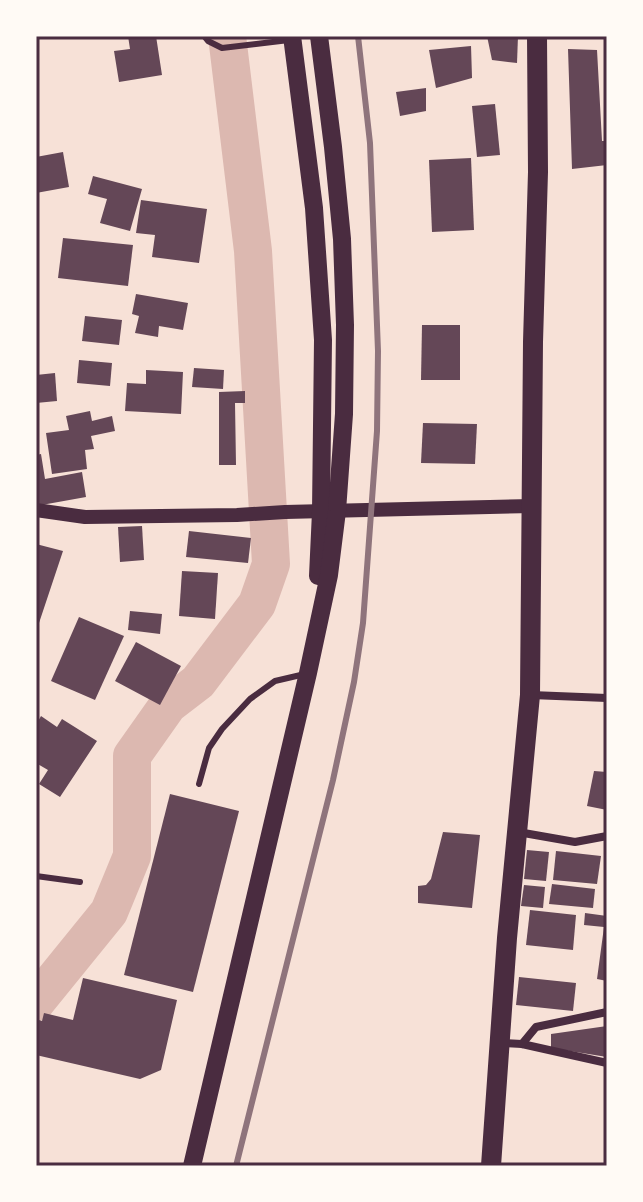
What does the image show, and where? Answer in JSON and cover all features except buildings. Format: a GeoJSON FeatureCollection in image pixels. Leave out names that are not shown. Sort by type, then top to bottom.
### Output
{"type":"FeatureCollection","features":[{"type":"Feature","properties":{"kind":"highway"},"geometry":{"type":"LineString","coordinates":[[491,1166],[507,938],[530,695],[538,172],[537,36]]}},
{"type":"Feature","properties":{"kind":"main road"},"geometry":{"type":"LineString","coordinates":[[319,36],[342,239],[344,296],[344,414],[329,511]]}},
{"type":"Feature","properties":{"kind":"main road"},"geometry":{"type":"LineString","coordinates":[[192,1166],[329,575],[323,340],[314,208],[292,38]]}},
{"type":"Feature","properties":{"kind":"street"},"geometry":{"type":"LineString","coordinates":[[36,510],[85,517],[533,506]]}},
{"type":"Feature","properties":{"kind":"street"},"geometry":{"type":"LineString","coordinates":[[530,695],[607,698]]}},
{"type":"Feature","properties":{"kind":"street"},"geometry":{"type":"LineString","coordinates":[[518,832],[575,842],[607,836]]}},
{"type":"Feature","properties":{"kind":"street"},"geometry":{"type":"LineString","coordinates":[[522,1044],[536,1027],[607,1012]]}},
{"type":"Feature","properties":{"kind":"street"},"geometry":{"type":"LineString","coordinates":[[500,1042],[607,1063]]}},
{"type":"Feature","properties":{"kind":"lane"},"geometry":{"type":"LineString","coordinates":[[204,36],[222,48],[292,38]]}},
{"type":"Feature","properties":{"kind":"lane"},"geometry":{"type":"LineString","coordinates":[[199,784],[209,748],[250,699],[275,681],[308,673]]}},
{"type":"Feature","properties":{"kind":"lane"},"geometry":{"type":"LineString","coordinates":[[36,876],[80,882]]}},
{"type":"Feature","properties":{"kind":"waterway"},"geometry":{"type":"LineString","coordinates":[[36,1002],[109,912],[132,856],[132,756],[168,705],[198,682],[257,604],[271,564],[253,251],[227,36]]}},
{"type":"Feature","properties":{"kind":"railway"},"geometry":{"type":"LineString","coordinates":[[236,1166],[333,780],[363,623],[377,431],[378,351],[370,143],[358,36]]}}]}
